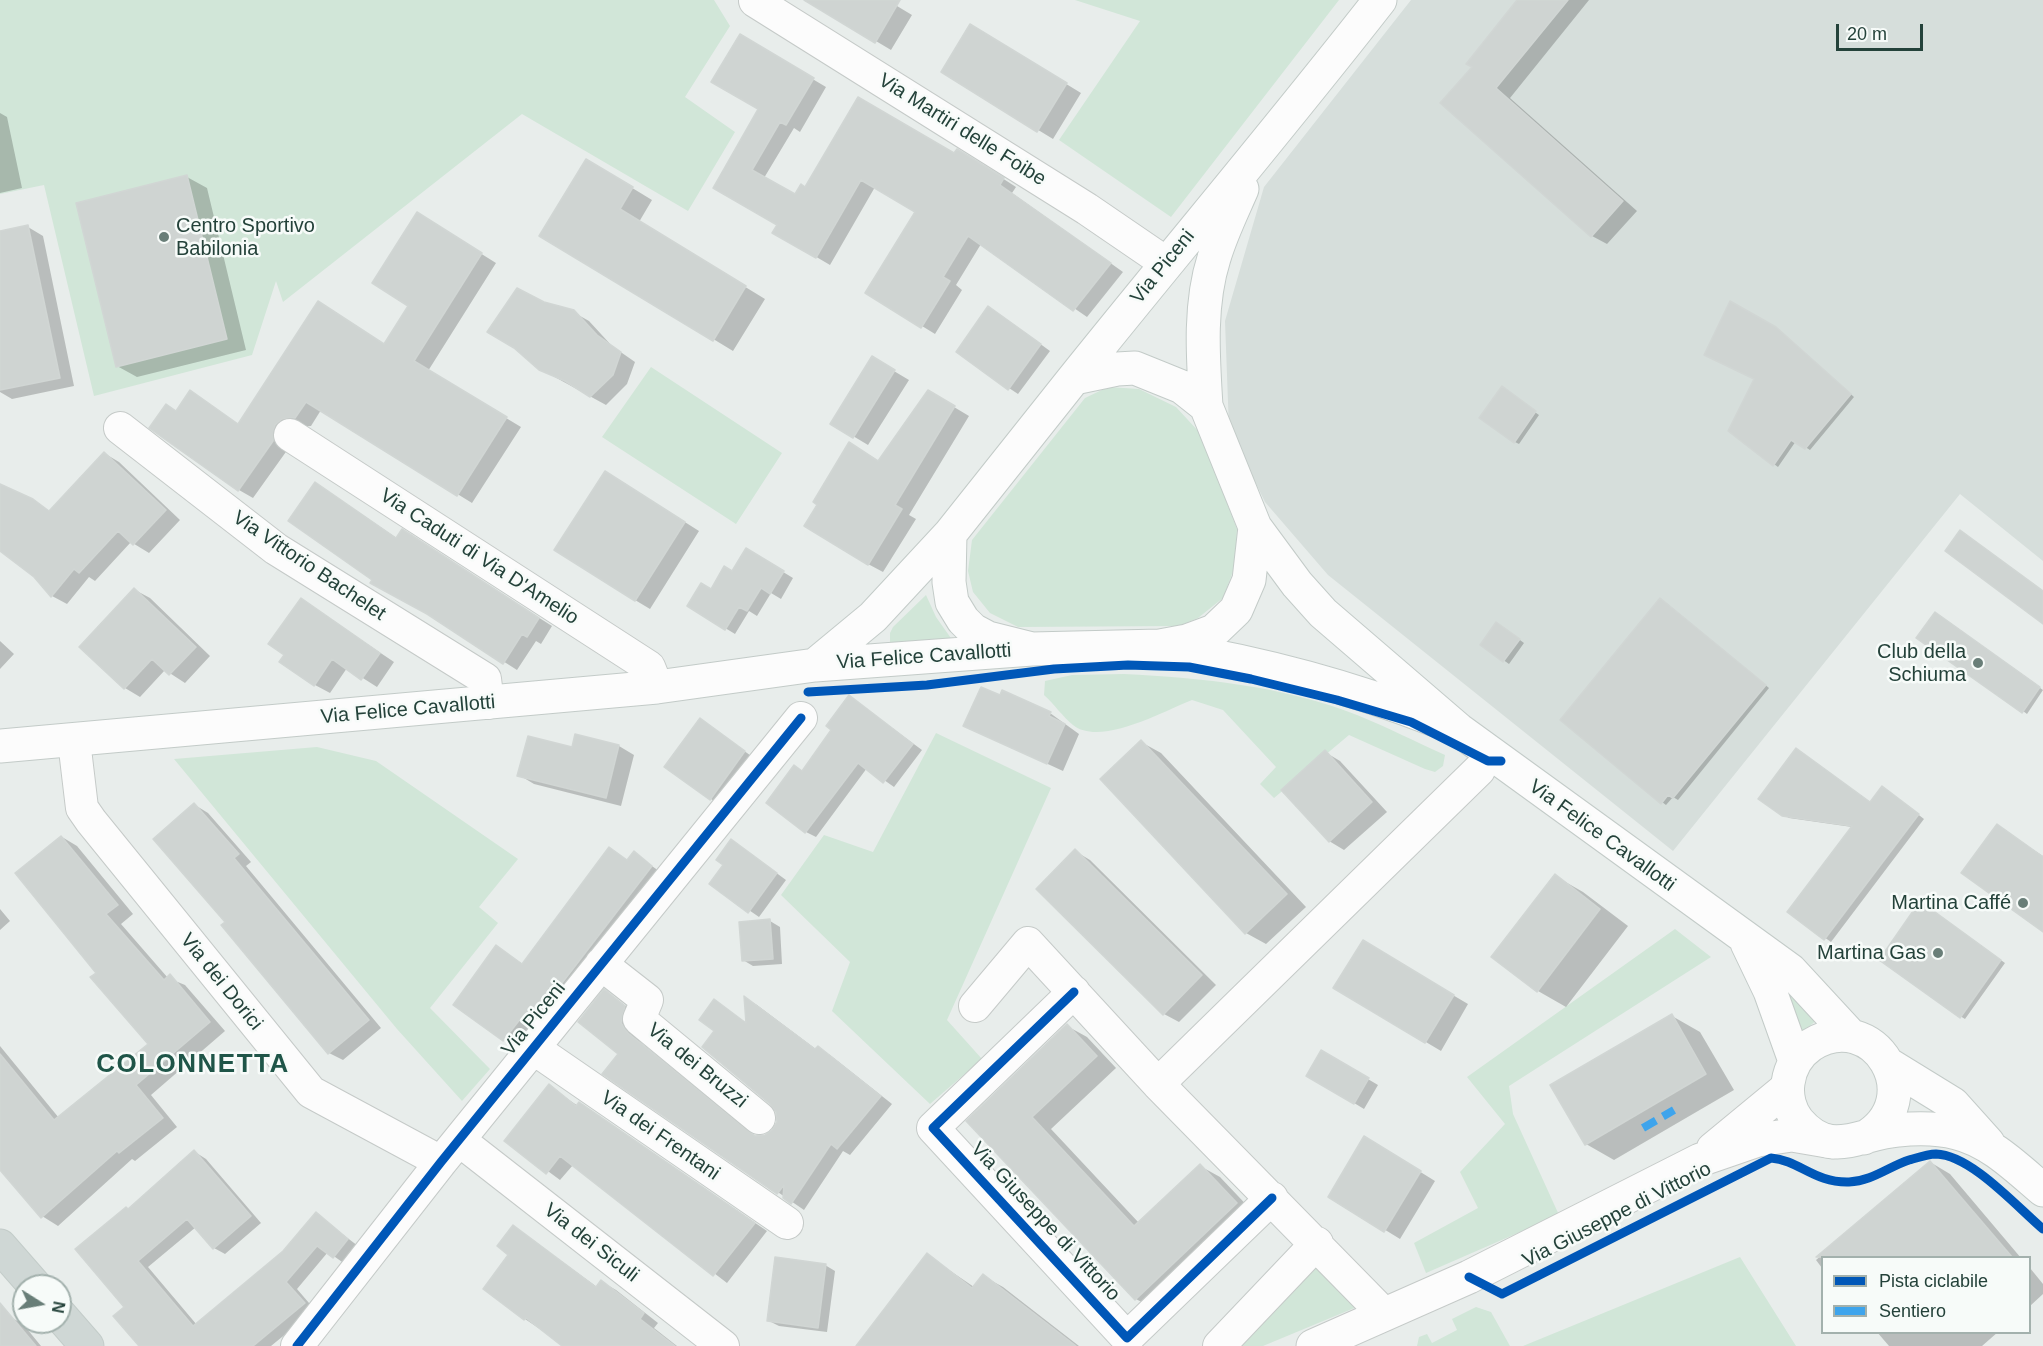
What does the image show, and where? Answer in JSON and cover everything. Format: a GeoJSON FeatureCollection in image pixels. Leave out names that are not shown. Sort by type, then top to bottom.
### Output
{"type":"FeatureCollection","features":[{"type":"Feature","properties":{"kind":"main road","name":"Via Piceni"},"geometry":{"type":"LineString","coordinates":[[950,534],[1166,263],[1255,159],[1380,0]]}},
{"type":"Feature","properties":{"kind":"main road","name":"Via Piceni"},"geometry":{"type":"LineString","coordinates":[[1206,405],[1204,368],[1206,293],[1214,258],[1255,159]]}},
{"type":"Feature","properties":{"kind":"main road"},"geometry":{"type":"LineString","coordinates":[[950,534],[949,582],[952,602],[963,620],[988,638],[1032,649],[1160,646],[1187,641],[1214,631],[1236,610],[1249,580],[1255,527],[1206,405],[1182,387],[1135,368],[1117,369],[1074,378]]}},
{"type":"Feature","properties":{"kind":"main road","name":"Via Felice Cavallotti"},"geometry":{"type":"LineString","coordinates":[[1255,527],[1297,584],[1323,613],[1459,730],[1746,941],[1790,970],[1851,1036]]}},
{"type":"Feature","properties":{"kind":"main road","name":"Via Felice Cavallotti"},"geometry":{"type":"LineString","coordinates":[[815,665],[873,617],[950,534]]}},
{"type":"Feature","properties":{"kind":"main road","name":"Via Felice Cavallotti"},"geometry":{"type":"LineString","coordinates":[[1160,646],[1237,659],[1312,677],[1386,701],[1459,730]]}},
{"type":"Feature","properties":{"kind":"main road","name":"Via Felice Cavallotti"},"geometry":{"type":"LineString","coordinates":[[0,746],[657,687],[815,665],[1032,649]]}},
{"type":"Feature","properties":{"kind":"main road","name":"Via Felice Cavallotti"},"geometry":{"type":"LineString","coordinates":[[1746,941],[1770,991],[1791,1074]]}},
{"type":"Feature","properties":{"kind":"main road"},"geometry":{"type":"LineString","coordinates":[[1993,1149],[1968,1136],[1941,1129],[1896,1130],[1849,1140],[1813,1134],[1796,1118],[1789,1104],[1791,1074],[1806,1049],[1819,1040],[1835,1036],[1851,1036],[1873,1046],[1888,1064],[1921,1082],[1953,1104],[1993,1149],[2043,1190]]}},
{"type":"Feature","properties":{"kind":"main road"},"geometry":{"type":"LineString","coordinates":[[1849,1140],[1881,1125],[1892,1106],[1894,1085],[1888,1064]]}},
{"type":"Feature","properties":{"kind":"main road","name":"Via Giuseppe di Vittorio"},"geometry":{"type":"LineString","coordinates":[[1700,1160],[1791,1074]]}},
{"type":"Feature","properties":{"kind":"main road","name":"Via Giuseppe di Vittorio"},"geometry":{"type":"LineString","coordinates":[[1313,1346],[1469,1277],[1700,1160],[1758,1140],[1792,1135],[1849,1140]]}},
{"type":"Feature","properties":{"kind":"main road"},"geometry":{"type":"LineString","coordinates":[[0,1246],[24,1274]]}},
{"type":"Feature","properties":{"kind":"main road"},"geometry":{"type":"LineString","coordinates":[[72,1329],[87,1346]]}},
{"type":"Feature","properties":{"kind":"street","name":"Via Martiri delle Foibe"},"geometry":{"type":"LineString","coordinates":[[755,1],[1077,203],[1166,263]]}},
{"type":"Feature","properties":{"kind":"street","name":"Via Vittorio Bachelet"},"geometry":{"type":"LineString","coordinates":[[120,428],[276,549],[485,679],[488,703]]}},
{"type":"Feature","properties":{"kind":"street","name":"Via Caduti di Via D'Amelio"},"geometry":{"type":"LineString","coordinates":[[290,435],[649,667],[657,687]]}},
{"type":"Feature","properties":{"kind":"street","name":"Via Piceni"},"geometry":{"type":"LineString","coordinates":[[297,1346],[450,1151],[801,718]]}},
{"type":"Feature","properties":{"kind":"street","name":"Via dei Dorici"},"geometry":{"type":"LineString","coordinates":[[74,741],[82,808],[91,822],[310,1092],[450,1151]]}},
{"type":"Feature","properties":{"kind":"street"},"geometry":{"type":"LineString","coordinates":[[1158,1084],[1479,770]]}},
{"type":"Feature","properties":{"kind":"street"},"geometry":{"type":"LineString","coordinates":[[975,1006],[1028,943],[1158,1084],[1317,1243],[1384,1314]]}},
{"type":"Feature","properties":{"kind":"street","name":"Via dei Bruzzi"},"geometry":{"type":"LineString","coordinates":[[601,964],[647,1000],[639,1019],[759,1118]]}},
{"type":"Feature","properties":{"kind":"street","name":"Via Giuseppe di Vittorio"},"geometry":{"type":"LineString","coordinates":[[1074,992],[933,1128],[1126,1338],[1272,1198]]}},
{"type":"Feature","properties":{"kind":"street","name":"Via dei Frentani"},"geometry":{"type":"LineString","coordinates":[[533,1048],[787,1223]]}},
{"type":"Feature","properties":{"kind":"street","name":"Via dei Siculi"},"geometry":{"type":"LineString","coordinates":[[450,1151],[723,1346]]}},
{"type":"Feature","properties":{"kind":"street"},"geometry":{"type":"LineString","coordinates":[[1219,1346],[1317,1243]]}},
{"type":"Feature","properties":{"kind":"shaded area"},"geometry":{"type":"Polygon","coordinates":[[[1411,0],[2043,0],[2043,561],[1960,494],[1673,851],[1328,575],[1265,502],[1229,429],[1225,321],[1264,187],[1411,0]]]}},
{"type":"Feature","properties":{"kind":"green space"},"geometry":{"type":"Polygon","coordinates":[[[0,0],[714,0],[730,26],[685,97],[735,132],[688,211],[522,114],[283,302],[276,281],[252,355],[94,396],[44,185],[0,194],[0,0]]]}},
{"type":"Feature","properties":{"kind":"green space"},"geometry":{"type":"Polygon","coordinates":[[[1075,0],[1339,0],[1171,217],[1059,140],[1140,21],[1075,0]]]}},
{"type":"Feature","properties":{"kind":"green space"},"geometry":{"type":"Polygon","coordinates":[[[651,367],[782,453],[736,524],[602,437],[651,367]]]}},
{"type":"Feature","properties":{"kind":"green space"},"geometry":{"type":"Polygon","coordinates":[[[1108,387],[1139,389],[1176,407],[1200,433],[1237,529],[1235,566],[1223,598],[1198,618],[1179,626],[1018,627],[990,613],[973,592],[968,571],[972,540],[1085,398],[1108,387]]]}},
{"type":"Feature","properties":{"kind":"green space"},"geometry":{"type":"Polygon","coordinates":[[[926,595],[936,617],[953,641],[890,643],[890,633],[893,627],[926,595]]]}},
{"type":"Feature","properties":{"kind":"green space"},"geometry":{"type":"Polygon","coordinates":[[[1124,674],[1242,685],[1272,690],[1329,705],[1445,755],[1443,766],[1435,772],[1425,769],[1349,735],[1274,798],[1260,784],[1276,767],[1223,710],[1192,700],[1149,719],[1115,730],[1085,731],[1073,725],[1044,695],[1045,681],[1072,675],[1124,674]]]}},
{"type":"Feature","properties":{"kind":"green space"},"geometry":{"type":"Polygon","coordinates":[[[936,733],[1051,788],[947,1020],[982,1059],[930,1104],[832,1011],[850,962],[781,895],[824,835],[873,852],[936,733]]]}},
{"type":"Feature","properties":{"kind":"green space"},"geometry":{"type":"Polygon","coordinates":[[[317,747],[376,761],[518,859],[479,907],[498,923],[430,1008],[490,1069],[462,1101],[397,1029],[174,759],[317,747]]]}},
{"type":"Feature","properties":{"kind":"green space"},"geometry":{"type":"Polygon","coordinates":[[[1675,929],[1711,957],[1509,1086],[1513,1114],[1559,1215],[1426,1273],[1414,1243],[1478,1208],[1460,1172],[1505,1124],[1467,1077],[1675,929]]]}},
{"type":"Feature","properties":{"kind":"green space"},"geometry":{"type":"Polygon","coordinates":[[[1782,973],[1818,1019],[1800,1034],[1782,973]]]}},
{"type":"Feature","properties":{"kind":"green space"},"geometry":{"type":"Polygon","coordinates":[[[1317,1254],[1364,1304],[1263,1346],[1229,1346],[1317,1254]]]}},
{"type":"Feature","properties":{"kind":"green space"},"geometry":{"type":"Polygon","coordinates":[[[1740,1257],[1796,1346],[1523,1346],[1740,1257]]]}},
{"type":"Feature","properties":{"kind":"green space"},"geometry":{"type":"Polygon","coordinates":[[[1476,1307],[1491,1312],[1510,1346],[1417,1346],[1419,1337],[1427,1334],[1432,1343],[1457,1330],[1452,1319],[1476,1307]]]}},
{"type":"Feature","properties":{"kind":"building"},"geometry":{"type":"Polygon","coordinates":[[[804,0],[900,0],[875,43],[804,0]]]}},
{"type":"Feature","properties":{"kind":"building"},"geometry":{"type":"Polygon","coordinates":[[[1517,0],[1568,0],[1496,88],[1623,201],[1591,237],[1440,103],[1472,67],[1466,64],[1517,0]]]}},
{"type":"Feature","properties":{"kind":"building"},"geometry":{"type":"Polygon","coordinates":[[[970,24],[1067,83],[1037,132],[941,72],[970,24]]]}},
{"type":"Feature","properties":{"kind":"building"},"geometry":{"type":"Polygon","coordinates":[[[740,34],[814,78],[786,125],[780,122],[752,170],[795,194],[801,184],[805,187],[858,97],[954,153],[957,149],[1004,178],[1000,185],[1111,263],[1073,311],[968,236],[943,277],[950,281],[921,328],[865,293],[915,212],[861,180],[816,258],[772,233],[777,225],[713,188],[758,109],[711,82],[740,34]]]}},
{"type":"Feature","properties":{"kind":"building"},"geometry":{"type":"Polygon","coordinates":[[[586,159],[633,187],[620,209],[746,286],[713,341],[539,236],[586,159]]]}},
{"type":"Feature","properties":{"kind":"building"},"geometry":{"type":"Polygon","coordinates":[[[187,175],[227,339],[116,367],[76,203],[187,175]]]}},
{"type":"Feature","properties":{"kind":"building"},"geometry":{"type":"Polygon","coordinates":[[[417,212],[482,253],[414,361],[507,417],[457,496],[306,402],[295,418],[282,419],[275,425],[273,441],[238,491],[149,428],[166,404],[176,411],[190,390],[238,424],[318,301],[384,344],[408,306],[372,283],[417,212]]]}},
{"type":"Feature","properties":{"kind":"building"},"geometry":{"type":"Polygon","coordinates":[[[28,225],[60,378],[0,390],[0,231],[28,225]]]}},
{"type":"Feature","properties":{"kind":"building"},"geometry":{"type":"Polygon","coordinates":[[[517,288],[544,302],[574,310],[597,335],[621,352],[613,375],[590,397],[565,381],[539,370],[514,348],[487,332],[517,288]]]}},
{"type":"Feature","properties":{"kind":"building"},"geometry":{"type":"Polygon","coordinates":[[[1730,301],[1776,327],[1851,394],[1805,449],[1791,440],[1773,466],[1728,431],[1754,379],[1704,355],[1730,301]]]}},
{"type":"Feature","properties":{"kind":"building"},"geometry":{"type":"Polygon","coordinates":[[[988,306],[1041,344],[1008,390],[956,352],[988,306]]]}},
{"type":"Feature","properties":{"kind":"building"},"geometry":{"type":"Polygon","coordinates":[[[872,356],[895,370],[853,438],[830,424],[872,356]]]}},
{"type":"Feature","properties":{"kind":"building"},"geometry":{"type":"Polygon","coordinates":[[[1502,386],[1536,411],[1514,443],[1479,418],[1502,386]]]}},
{"type":"Feature","properties":{"kind":"building"},"geometry":{"type":"Polygon","coordinates":[[[928,390],[955,406],[895,505],[902,509],[868,565],[804,526],[817,505],[813,502],[849,442],[878,461],[928,390]]]}},
{"type":"Feature","properties":{"kind":"building"},"geometry":{"type":"Polygon","coordinates":[[[104,452],[166,510],[133,545],[118,531],[79,573],[74,569],[51,597],[34,577],[0,551],[0,484],[33,499],[49,511],[104,452]]]}},
{"type":"Feature","properties":{"kind":"building"},"geometry":{"type":"Polygon","coordinates":[[[605,471],[685,522],[635,601],[554,550],[605,471]]]}},
{"type":"Feature","properties":{"kind":"building"},"geometry":{"type":"Polygon","coordinates":[[[315,482],[396,538],[402,529],[539,618],[527,637],[522,634],[503,664],[427,614],[370,583],[372,580],[288,521],[315,482]]]}},
{"type":"Feature","properties":{"kind":"building"},"geometry":{"type":"Polygon","coordinates":[[[1960,530],[2043,591],[2043,624],[1945,551],[1960,530]]]}},
{"type":"Feature","properties":{"kind":"building"},"geometry":{"type":"Polygon","coordinates":[[[746,548],[784,571],[770,594],[761,588],[747,611],[739,607],[725,630],[687,606],[701,583],[711,589],[724,566],[732,571],[746,548]]]}},
{"type":"Feature","properties":{"kind":"building"},"geometry":{"type":"Polygon","coordinates":[[[134,588],[196,647],[169,675],[152,659],[124,689],[79,647],[134,588]]]}},
{"type":"Feature","properties":{"kind":"building"},"geometry":{"type":"Polygon","coordinates":[[[301,598],[380,653],[361,680],[332,659],[314,686],[279,662],[284,655],[268,644],[301,598]]]}},
{"type":"Feature","properties":{"kind":"building"},"geometry":{"type":"Polygon","coordinates":[[[1660,598],[1766,685],[1673,798],[1668,795],[1661,804],[1560,720],[1660,598]]]}},
{"type":"Feature","properties":{"kind":"building","name":"Club della Schiuma"},"geometry":{"type":"Polygon","coordinates":[[[1935,612],[2040,687],[2022,713],[1916,638],[1935,612]]]}},
{"type":"Feature","properties":{"kind":"building"},"geometry":{"type":"Polygon","coordinates":[[[1496,622],[1520,639],[1503,662],[1480,645],[1496,622]]]}},
{"type":"Feature","properties":{"kind":"building"},"geometry":{"type":"Polygon","coordinates":[[[981,687],[1000,695],[1002,690],[1051,712],[1049,716],[1065,724],[1047,764],[963,726],[981,687]]]}},
{"type":"Feature","properties":{"kind":"building"},"geometry":{"type":"Polygon","coordinates":[[[849,695],[913,744],[883,783],[858,763],[805,833],[766,803],[794,765],[802,771],[831,730],[826,726],[849,695]]]}},
{"type":"Feature","properties":{"kind":"building"},"geometry":{"type":"Polygon","coordinates":[[[700,718],[745,751],[710,800],[664,767],[700,718]]]}},
{"type":"Feature","properties":{"kind":"building"},"geometry":{"type":"Polygon","coordinates":[[[575,734],[619,745],[606,798],[517,776],[528,736],[572,747],[575,734]]]}},
{"type":"Feature","properties":{"kind":"building"},"geometry":{"type":"Polygon","coordinates":[[[1141,740],[1287,894],[1245,934],[1100,779],[1141,740]]]}},
{"type":"Feature","properties":{"kind":"building"},"geometry":{"type":"Polygon","coordinates":[[[1796,748],[1870,802],[1882,786],[1919,814],[1824,940],[1787,912],[1852,826],[1782,816],[1758,799],[1796,748]]]}},
{"type":"Feature","properties":{"kind":"building"},"geometry":{"type":"Polygon","coordinates":[[[1325,750],[1372,802],[1329,842],[1281,790],[1325,750]]]}},
{"type":"Feature","properties":{"kind":"building"},"geometry":{"type":"Polygon","coordinates":[[[194,803],[239,854],[234,858],[369,1020],[328,1054],[221,925],[225,922],[153,839],[194,803]]]}},
{"type":"Feature","properties":{"kind":"building","name":"Martina Caffé"},"geometry":{"type":"Polygon","coordinates":[[[1997,824],[2043,857],[2043,932],[1961,873],[1997,824]]]}},
{"type":"Feature","properties":{"kind":"building"},"geometry":{"type":"Polygon","coordinates":[[[61,836],[118,905],[106,914],[164,980],[170,974],[210,1022],[136,1085],[163,1118],[119,1153],[117,1151],[41,1218],[0,1170],[0,1054],[54,1120],[148,1044],[90,977],[96,973],[15,873],[61,836]]]}},
{"type":"Feature","properties":{"kind":"building"},"geometry":{"type":"Polygon","coordinates":[[[731,839],[777,873],[748,913],[709,884],[723,865],[716,860],[731,839]]]}},
{"type":"Feature","properties":{"kind":"building"},"geometry":{"type":"Polygon","coordinates":[[[609,847],[627,860],[634,851],[652,866],[549,1000],[544,996],[525,1021],[521,1018],[503,1041],[453,1005],[496,945],[522,964],[609,847]]]}},
{"type":"Feature","properties":{"kind":"building"},"geometry":{"type":"Polygon","coordinates":[[[1075,849],[1202,975],[1163,1015],[1036,889],[1075,849]]]}},
{"type":"Feature","properties":{"kind":"building"},"geometry":{"type":"Polygon","coordinates":[[[1555,874],[1600,909],[1537,992],[1491,957],[1555,874]]]}},
{"type":"Feature","properties":{"kind":"building"},"geometry":{"type":"Polygon","coordinates":[[[1920,901],[2001,960],[1960,1018],[1879,960],[1920,901]]]}},
{"type":"Feature","properties":{"kind":"building"},"geometry":{"type":"Polygon","coordinates":[[[770,919],[773,959],[742,961],[739,922],[770,919]]]}},
{"type":"Feature","properties":{"kind":"building"},"geometry":{"type":"Polygon","coordinates":[[[1363,940],[1454,995],[1425,1043],[1333,988],[1363,940]]]}},
{"type":"Feature","properties":{"kind":"building"},"geometry":{"type":"Polygon","coordinates":[[[604,989],[625,1006],[621,1023],[628,1033],[755,1136],[765,1135],[772,1130],[777,1122],[776,1112],[770,1104],[702,1047],[714,1031],[699,1020],[714,999],[746,1023],[744,996],[815,1049],[818,1046],[881,1096],[837,1149],[831,1144],[791,1204],[783,1198],[784,1185],[777,1194],[602,1074],[618,1054],[578,1022],[604,989]]]}},
{"type":"Feature","properties":{"kind":"building"},"geometry":{"type":"Polygon","coordinates":[[[1672,1014],[1706,1074],[1585,1145],[1550,1085],[1672,1014]]]}},
{"type":"Feature","properties":{"kind":"building"},"geometry":{"type":"Polygon","coordinates":[[[1067,1024],[1097,1056],[1032,1117],[1134,1226],[1200,1164],[1237,1203],[1135,1300],[966,1121],[1067,1024]]]}},
{"type":"Feature","properties":{"kind":"building"},"geometry":{"type":"Polygon","coordinates":[[[1321,1050],[1369,1078],[1354,1104],[1306,1076],[1321,1050]]]}},
{"type":"Feature","properties":{"kind":"building"},"geometry":{"type":"Polygon","coordinates":[[[549,1084],[576,1106],[579,1102],[755,1223],[713,1276],[560,1156],[546,1174],[504,1141],[549,1084]]]}},
{"type":"Feature","properties":{"kind":"building"},"geometry":{"type":"Polygon","coordinates":[[[1364,1136],[1421,1171],[1384,1232],[1328,1197],[1364,1136]]]}},
{"type":"Feature","properties":{"kind":"building"},"geometry":{"type":"Polygon","coordinates":[[[194,1150],[251,1216],[213,1249],[187,1219],[138,1261],[193,1326],[283,1251],[316,1212],[348,1239],[333,1258],[317,1246],[286,1282],[305,1303],[253,1346],[139,1346],[113,1316],[124,1307],[75,1249],[126,1207],[128,1209],[194,1150]]]}},
{"type":"Feature","properties":{"kind":"building"},"geometry":{"type":"Polygon","coordinates":[[[1930,1161],[2011,1256],[1821,1256],[1816,1257],[1930,1161]]]}},
{"type":"Feature","properties":{"kind":"building"},"geometry":{"type":"Polygon","coordinates":[[[513,1225],[596,1287],[601,1280],[644,1313],[640,1319],[675,1346],[562,1346],[526,1318],[524,1320],[483,1289],[508,1255],[497,1246],[513,1225]]]}},
{"type":"Feature","properties":{"kind":"building"},"geometry":{"type":"Polygon","coordinates":[[[927,1253],[972,1288],[983,1274],[1076,1346],[856,1346],[927,1253]]]}},
{"type":"Feature","properties":{"kind":"building"},"geometry":{"type":"Polygon","coordinates":[[[775,1257],[826,1264],[818,1328],[767,1321],[775,1257]]]}},
{"type":"Feature","properties":{"kind":"building"},"geometry":{"type":"Polygon","coordinates":[[[0,1303],[12,1317],[12,1334],[26,1334],[36,1346],[0,1346],[0,1303]]]}},
{"type":"Feature","properties":{"kind":"marked path"},"geometry":{"type":"LineString","coordinates":[[1643,1128],[1674,1110]]}},
{"type":"Feature","properties":{"kind":"cycle path"},"geometry":{"type":"LineString","coordinates":[[808,692],[927,685],[1054,669],[1128,665],[1189,667],[1337,700],[1411,722],[1488,761],[1501,761]]}},
{"type":"Feature","properties":{"kind":"cycle path"},"geometry":{"type":"LineString","coordinates":[[297,1346],[441,1162],[801,718]]}},
{"type":"Feature","properties":{"kind":"cycle path"},"geometry":{"type":"LineString","coordinates":[[1074,992],[933,1128],[1127,1338],[1272,1198]]}},
{"type":"Feature","properties":{"kind":"cycle path"},"geometry":{"type":"LineString","coordinates":[[1469,1277],[1502,1294],[1771,1158],[1790,1163],[1826,1179],[1849,1182],[1865,1179],[1922,1156],[1936,1154],[1950,1157],[1964,1163],[1993,1183],[2043,1229]]}},
{"type":"Feature","properties":{"kind":"place","name":"Centro Sportivo Babilonia"},"geometry":{"type":"Point","coordinates":[164,237]}},
{"type":"Feature","properties":{"kind":"place","name":"Club della Schiuma"},"geometry":{"type":"Point","coordinates":[1978,663]}},
{"type":"Feature","properties":{"kind":"place","name":"Martina Caffé"},"geometry":{"type":"Point","coordinates":[2023,903]}},
{"type":"Feature","properties":{"kind":"place","name":"Martina Gas"},"geometry":{"type":"Point","coordinates":[1938,953]}},
{"type":"Feature","properties":{"kind":"district","name":"COLONNETTA"},"geometry":{"type":"Point","coordinates":[193,1065]}}]}
